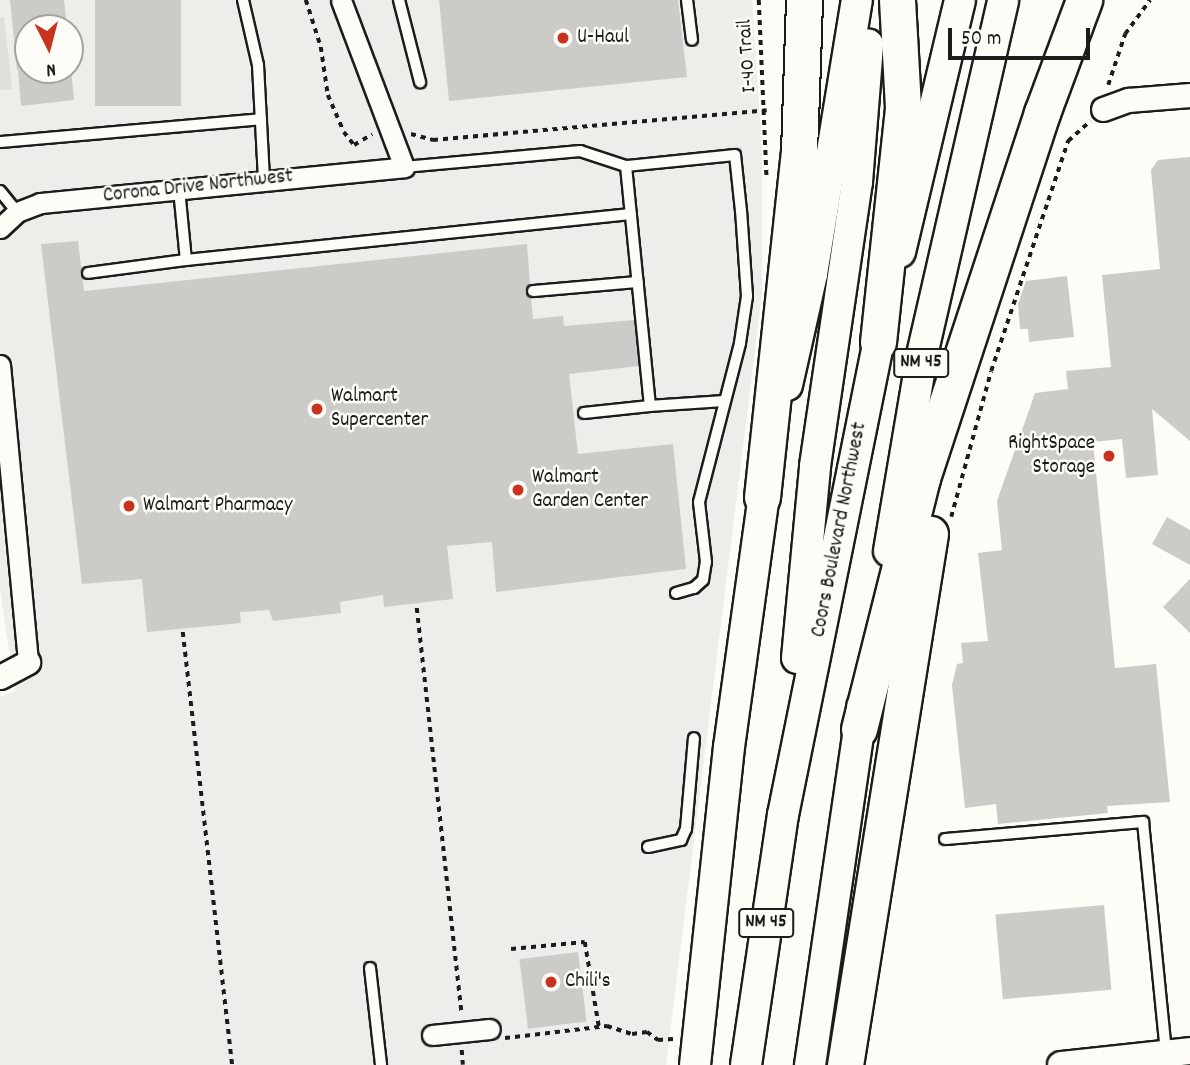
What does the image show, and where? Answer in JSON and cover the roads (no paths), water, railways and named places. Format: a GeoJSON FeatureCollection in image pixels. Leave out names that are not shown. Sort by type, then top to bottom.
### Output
{"type":"FeatureCollection","features":[{"type":"Feature","properties":{"kind":"highway"},"geometry":{"type":"LineString","coordinates":[[762,497],[799,152],[804,0]]}},
{"type":"Feature","properties":{"kind":"highway"},"geometry":{"type":"LineString","coordinates":[[878,342],[903,107],[897,0]]}},
{"type":"Feature","properties":{"kind":"highway"},"geometry":{"type":"LineString","coordinates":[[859,729],[922,478],[961,356],[1084,0]]}},
{"type":"Feature","properties":{"kind":"highway"},"geometry":{"type":"LineString","coordinates":[[845,1065],[925,554],[963,396],[961,356]]}},
{"type":"Feature","properties":{"kind":"main road"},"geometry":{"type":"LineString","coordinates":[[695,1065],[729,747],[762,497],[812,274],[858,0]]}},
{"type":"Feature","properties":{"kind":"main road"},"geometry":{"type":"LineString","coordinates":[[783,815],[815,466],[863,124],[868,42],[864,0]]}},
{"type":"Feature","properties":{"kind":"main road","name":"Coors Boulevard Northwest"},"geometry":{"type":"LineString","coordinates":[[746,1065],[783,815],[878,342],[960,0]]}},
{"type":"Feature","properties":{"kind":"main road","name":"NM 45"},"geometry":{"type":"LineString","coordinates":[[810,1065],[859,729],[922,355],[1003,0]]}},
{"type":"Feature","properties":{"kind":"main road"},"geometry":{"type":"LineString","coordinates":[[1060,1065],[1175,1056]]}},
{"type":"Feature","properties":{"kind":"street"},"geometry":{"type":"LineString","coordinates":[[341,0],[404,167]]}},
{"type":"Feature","properties":{"kind":"street"},"geometry":{"type":"LineString","coordinates":[[1102,109],[1128,100],[1190,95]]}},
{"type":"Feature","properties":{"kind":"street","name":"Corona Drive Northwest"},"geometry":{"type":"LineString","coordinates":[[0,228],[17,212],[40,203],[404,167]]}},
{"type":"Feature","properties":{"kind":"street"},"geometry":{"type":"LineString","coordinates":[[0,365],[28,662],[0,677]]}},
{"type":"Feature","properties":{"kind":"street"},"geometry":{"type":"LineString","coordinates":[[432,1035],[465,1043],[495,1034]]}},
{"type":"Feature","properties":{"kind":"lane"},"geometry":{"type":"LineString","coordinates":[[243,0],[258,65],[264,180]]}},
{"type":"Feature","properties":{"kind":"lane"},"geometry":{"type":"LineString","coordinates":[[399,0],[420,82]]}},
{"type":"Feature","properties":{"kind":"lane"},"geometry":{"type":"LineString","coordinates":[[687,0],[692,40]]}},
{"type":"Feature","properties":{"kind":"lane"},"geometry":{"type":"LineString","coordinates":[[0,142],[261,119]]}},
{"type":"Feature","properties":{"kind":"lane"},"geometry":{"type":"LineString","coordinates":[[404,167],[580,151],[626,166],[735,155],[747,296],[699,502],[706,562],[703,580],[694,588],[677,593]]}},
{"type":"Feature","properties":{"kind":"lane"},"geometry":{"type":"LineString","coordinates":[[626,166],[650,406]]}},
{"type":"Feature","properties":{"kind":"lane"},"geometry":{"type":"LineString","coordinates":[[179,189],[186,260]]}},
{"type":"Feature","properties":{"kind":"lane"},"geometry":{"type":"LineString","coordinates":[[0,191],[17,212]]}},
{"type":"Feature","properties":{"kind":"lane"},"geometry":{"type":"LineString","coordinates":[[88,273],[186,260],[631,214]]}},
{"type":"Feature","properties":{"kind":"lane"},"geometry":{"type":"LineString","coordinates":[[533,291],[638,282]]}},
{"type":"Feature","properties":{"kind":"lane"},"geometry":{"type":"LineString","coordinates":[[584,412],[723,401]]}},
{"type":"Feature","properties":{"kind":"lane"},"geometry":{"type":"LineString","coordinates":[[648,848],[681,839],[686,830],[694,738]]}},
{"type":"Feature","properties":{"kind":"lane"},"geometry":{"type":"LineString","coordinates":[[945,838],[1143,822],[1175,1056]]}},
{"type":"Feature","properties":{"kind":"lane"},"geometry":{"type":"LineString","coordinates":[[370,968],[381,1065]]}},
{"type":"Feature","properties":{"kind":"place","name":"U-Haul"},"geometry":{"type":"Point","coordinates":[563,38]}},
{"type":"Feature","properties":{"kind":"place","name":"Walmart Supercenter"},"geometry":{"type":"Point","coordinates":[317,409]}},
{"type":"Feature","properties":{"kind":"place","name":"RightSpace Storage"},"geometry":{"type":"Point","coordinates":[1109,456]}},
{"type":"Feature","properties":{"kind":"place","name":"Walmart Garden Center"},"geometry":{"type":"Point","coordinates":[518,490]}},
{"type":"Feature","properties":{"kind":"place","name":"Walmart Pharmacy"},"geometry":{"type":"Point","coordinates":[129,506]}},
{"type":"Feature","properties":{"kind":"place","name":"Chili's"},"geometry":{"type":"Point","coordinates":[551,982]}}]}
